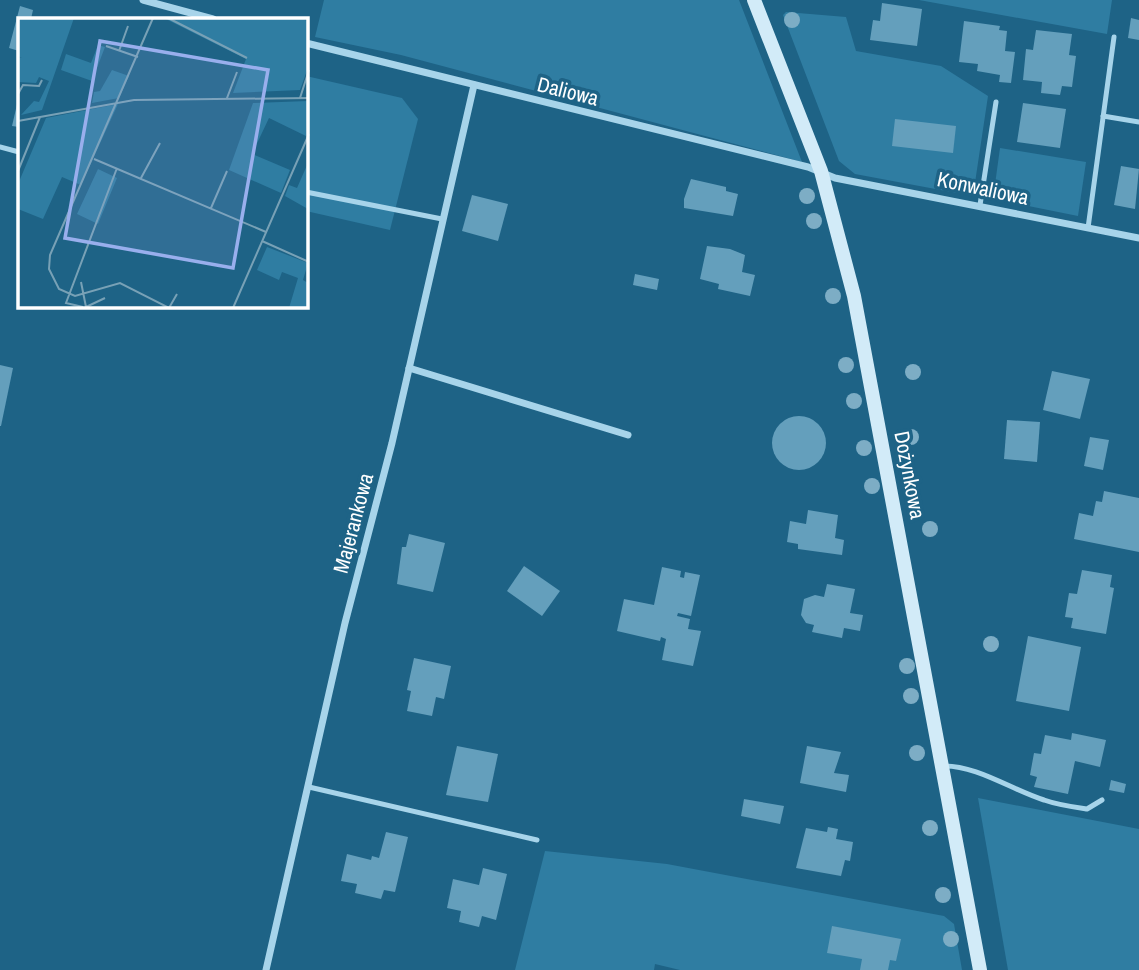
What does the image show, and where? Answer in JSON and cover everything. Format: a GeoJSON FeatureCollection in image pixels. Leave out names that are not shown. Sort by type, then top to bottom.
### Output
{"type":"FeatureCollection","features":[{"type":"Feature","properties":{"kind":"street"},"geometry":{"type":"LineString","coordinates":[[143,0],[209,18]]}},
{"type":"Feature","properties":{"kind":"street","name":"Dożynkowa"},"geometry":{"type":"LineString","coordinates":[[754,0],[821,171],[853,296],[981,970]]}},
{"type":"Feature","properties":{"kind":"street","name":"Daliowa"},"geometry":{"type":"LineString","coordinates":[[308,44],[821,171]]}},
{"type":"Feature","properties":{"kind":"street","name":"Majerankowa"},"geometry":{"type":"LineString","coordinates":[[267,970],[345,622],[409,368],[474,86]]}},
{"type":"Feature","properties":{"kind":"street","name":"Konwaliowa"},"geometry":{"type":"LineString","coordinates":[[821,171],[835,178],[1139,238]]}},
{"type":"Feature","properties":{"kind":"street"},"geometry":{"type":"LineString","coordinates":[[409,368],[628,435]]}},
{"type":"Feature","properties":{"kind":"lane"},"geometry":{"type":"LineString","coordinates":[[1087,228],[1114,37]]}},
{"type":"Feature","properties":{"kind":"lane"},"geometry":{"type":"LineString","coordinates":[[980,205],[996,102]]}},
{"type":"Feature","properties":{"kind":"lane"},"geometry":{"type":"LineString","coordinates":[[1103,116],[1139,122]]}},
{"type":"Feature","properties":{"kind":"lane"},"geometry":{"type":"LineString","coordinates":[[0,148],[18,152]]}},
{"type":"Feature","properties":{"kind":"lane"},"geometry":{"type":"LineString","coordinates":[[308,192],[442,219]]}},
{"type":"Feature","properties":{"kind":"lane"},"geometry":{"type":"LineString","coordinates":[[943,766],[962,765],[985,778],[1068,806],[1087,809],[1102,800]]}},
{"type":"Feature","properties":{"kind":"lane"},"geometry":{"type":"LineString","coordinates":[[309,787],[537,840]]}},
{"type":"Feature","properties":{"kind":"shaded area"},"geometry":{"type":"Polygon","coordinates":[[[324,0],[739,0],[802,162],[401,55],[315,37],[324,0]]]}},
{"type":"Feature","properties":{"kind":"shaded area"},"geometry":{"type":"Polygon","coordinates":[[[919,0],[1112,0],[1107,34],[919,0]]]}},
{"type":"Feature","properties":{"kind":"shaded area"},"geometry":{"type":"Polygon","coordinates":[[[786,12],[846,17],[856,51],[941,66],[988,96],[973,196],[855,174],[839,161],[783,15],[786,12]]]}},
{"type":"Feature","properties":{"kind":"shaded area"},"geometry":{"type":"Polygon","coordinates":[[[308,76],[402,98],[418,119],[390,230],[308,211],[308,76]]]}},
{"type":"Feature","properties":{"kind":"shaded area"},"geometry":{"type":"Polygon","coordinates":[[[1000,148],[1086,162],[1078,216],[993,199],[1000,148]]]}},
{"type":"Feature","properties":{"kind":"shaded area"},"geometry":{"type":"Polygon","coordinates":[[[978,798],[1139,829],[1139,970],[1008,970],[978,798]]]}},
{"type":"Feature","properties":{"kind":"shaded area"},"geometry":{"type":"Polygon","coordinates":[[[545,851],[667,864],[944,916],[954,924],[962,970],[680,970],[655,964],[654,970],[515,970],[545,851]]]}},
{"type":"Feature","properties":{"kind":"building"},"geometry":{"type":"Polygon","coordinates":[[[882,3],[922,9],[917,46],[870,40],[873,20],[880,21],[882,3]]]}},
{"type":"Feature","properties":{"kind":"building"},"geometry":{"type":"Polygon","coordinates":[[[20,6],[33,10],[31,18],[18,18],[18,51],[9,48],[20,6]]]}},
{"type":"Feature","properties":{"kind":"building"},"geometry":{"type":"Polygon","coordinates":[[[1131,18],[1139,20],[1139,40],[1128,38],[1131,18]]]}},
{"type":"Feature","properties":{"kind":"building"},"geometry":{"type":"Polygon","coordinates":[[[964,21],[1000,26],[999,30],[1007,31],[1005,51],[1015,52],[1011,83],[999,82],[1000,75],[977,71],[978,64],[959,62],[964,21]]]}},
{"type":"Feature","properties":{"kind":"building"},"geometry":{"type":"Polygon","coordinates":[[[1036,30],[1072,34],[1069,55],[1076,56],[1072,87],[1062,86],[1060,95],[1041,93],[1042,82],[1023,80],[1026,49],[1033,50],[1036,30]]]}},
{"type":"Feature","properties":{"kind":"building"},"geometry":{"type":"Polygon","coordinates":[[[18,100],[18,127],[12,126],[18,100]]]}},
{"type":"Feature","properties":{"kind":"building"},"geometry":{"type":"Polygon","coordinates":[[[1023,103],[1066,109],[1060,148],[1017,142],[1023,103]]]}},
{"type":"Feature","properties":{"kind":"building"},"geometry":{"type":"Polygon","coordinates":[[[895,119],[956,126],[953,153],[892,146],[895,119]]]}},
{"type":"Feature","properties":{"kind":"building"},"geometry":{"type":"Polygon","coordinates":[[[1121,166],[1139,169],[1135,209],[1114,205],[1121,166]]]}},
{"type":"Feature","properties":{"kind":"building"},"geometry":{"type":"Polygon","coordinates":[[[691,179],[726,187],[726,191],[738,194],[733,216],[684,208],[684,199],[691,179]]]}},
{"type":"Feature","properties":{"kind":"building"},"geometry":{"type":"Polygon","coordinates":[[[472,195],[508,204],[498,241],[462,231],[472,195]]]}},
{"type":"Feature","properties":{"kind":"building"},"geometry":{"type":"Polygon","coordinates":[[[707,246],[730,249],[745,255],[742,272],[755,275],[750,296],[718,289],[719,284],[700,279],[707,246]]]}},
{"type":"Feature","properties":{"kind":"building"},"geometry":{"type":"Polygon","coordinates":[[[635,274],[659,279],[657,290],[633,285],[635,274]]]}},
{"type":"Feature","properties":{"kind":"building"},"geometry":{"type":"Polygon","coordinates":[[[0,365],[13,368],[1,426],[0,426],[0,365]]]}},
{"type":"Feature","properties":{"kind":"building"},"geometry":{"type":"Polygon","coordinates":[[[1052,371],[1090,379],[1080,419],[1043,410],[1052,371]]]}},
{"type":"Feature","properties":{"kind":"building"},"geometry":{"type":"Polygon","coordinates":[[[799,416],[818,424],[826,443],[818,462],[799,470],[780,462],[772,443],[780,424],[799,416]]]}},
{"type":"Feature","properties":{"kind":"building"},"geometry":{"type":"Polygon","coordinates":[[[1007,420],[1040,422],[1037,462],[1004,459],[1007,420]]]}},
{"type":"Feature","properties":{"kind":"building"},"geometry":{"type":"Polygon","coordinates":[[[1090,437],[1109,440],[1103,470],[1084,466],[1090,437]]]}},
{"type":"Feature","properties":{"kind":"building"},"geometry":{"type":"Polygon","coordinates":[[[1104,491],[1139,498],[1139,552],[1074,539],[1079,513],[1093,516],[1096,501],[1102,502],[1104,491]]]}},
{"type":"Feature","properties":{"kind":"building"},"geometry":{"type":"Polygon","coordinates":[[[808,510],[838,515],[835,538],[844,540],[842,555],[798,549],[798,544],[787,542],[790,521],[806,524],[808,510]]]}},
{"type":"Feature","properties":{"kind":"building"},"geometry":{"type":"Polygon","coordinates":[[[409,534],[445,543],[433,592],[397,584],[402,547],[406,547],[409,534]]]}},
{"type":"Feature","properties":{"kind":"building"},"geometry":{"type":"Polygon","coordinates":[[[524,566],[560,591],[542,616],[507,591],[524,566]]]}},
{"type":"Feature","properties":{"kind":"building"},"geometry":{"type":"Polygon","coordinates":[[[662,567],[681,571],[680,577],[684,578],[685,572],[700,575],[691,616],[678,613],[677,616],[690,619],[688,629],[701,631],[693,666],[662,660],[666,639],[661,637],[660,641],[617,631],[624,599],[654,605],[662,567]]]}},
{"type":"Feature","properties":{"kind":"building"},"geometry":{"type":"Polygon","coordinates":[[[1082,570],[1112,575],[1110,587],[1114,588],[1106,634],[1071,628],[1073,618],[1065,617],[1069,593],[1077,594],[1082,570]]]}},
{"type":"Feature","properties":{"kind":"building"},"geometry":{"type":"Polygon","coordinates":[[[827,584],[855,589],[850,613],[863,615],[860,631],[844,628],[842,638],[812,632],[814,625],[806,623],[801,615],[804,599],[815,595],[824,597],[827,584]]]}},
{"type":"Feature","properties":{"kind":"building"},"geometry":{"type":"Polygon","coordinates":[[[1028,636],[1081,647],[1069,711],[1016,701],[1028,636]]]}},
{"type":"Feature","properties":{"kind":"building"},"geometry":{"type":"Polygon","coordinates":[[[414,658],[451,666],[444,699],[436,697],[432,716],[407,711],[411,691],[407,690],[414,658]]]}},
{"type":"Feature","properties":{"kind":"building"},"geometry":{"type":"Polygon","coordinates":[[[1072,733],[1106,740],[1100,767],[1075,761],[1068,794],[1034,787],[1037,777],[1030,775],[1034,753],[1041,754],[1045,735],[1071,740],[1072,733]]]}},
{"type":"Feature","properties":{"kind":"building"},"geometry":{"type":"Polygon","coordinates":[[[457,746],[498,754],[488,802],[446,795],[457,746]]]}},
{"type":"Feature","properties":{"kind":"building"},"geometry":{"type":"Polygon","coordinates":[[[807,746],[841,752],[834,773],[849,775],[846,792],[800,783],[807,746]]]}},
{"type":"Feature","properties":{"kind":"building"},"geometry":{"type":"Polygon","coordinates":[[[1111,780],[1126,784],[1124,793],[1109,790],[1111,780]]]}},
{"type":"Feature","properties":{"kind":"building"},"geometry":{"type":"Polygon","coordinates":[[[744,799],[784,806],[780,824],[741,816],[744,799]]]}},
{"type":"Feature","properties":{"kind":"building"},"geometry":{"type":"Polygon","coordinates":[[[828,827],[838,829],[836,839],[853,842],[850,861],[845,860],[841,876],[796,868],[806,828],[827,832],[828,827]]]}},
{"type":"Feature","properties":{"kind":"building"},"geometry":{"type":"Polygon","coordinates":[[[386,832],[408,837],[395,892],[384,890],[381,899],[355,893],[357,884],[341,881],[347,854],[371,860],[372,856],[379,858],[386,832]]]}},
{"type":"Feature","properties":{"kind":"building"},"geometry":{"type":"Polygon","coordinates":[[[483,868],[507,874],[496,920],[482,916],[479,927],[459,922],[461,911],[447,908],[453,879],[479,885],[483,868]]]}},
{"type":"Feature","properties":{"kind":"building"},"geometry":{"type":"Polygon","coordinates":[[[832,926],[901,939],[896,961],[890,960],[888,970],[860,970],[862,959],[827,953],[832,926]]]}}]}
